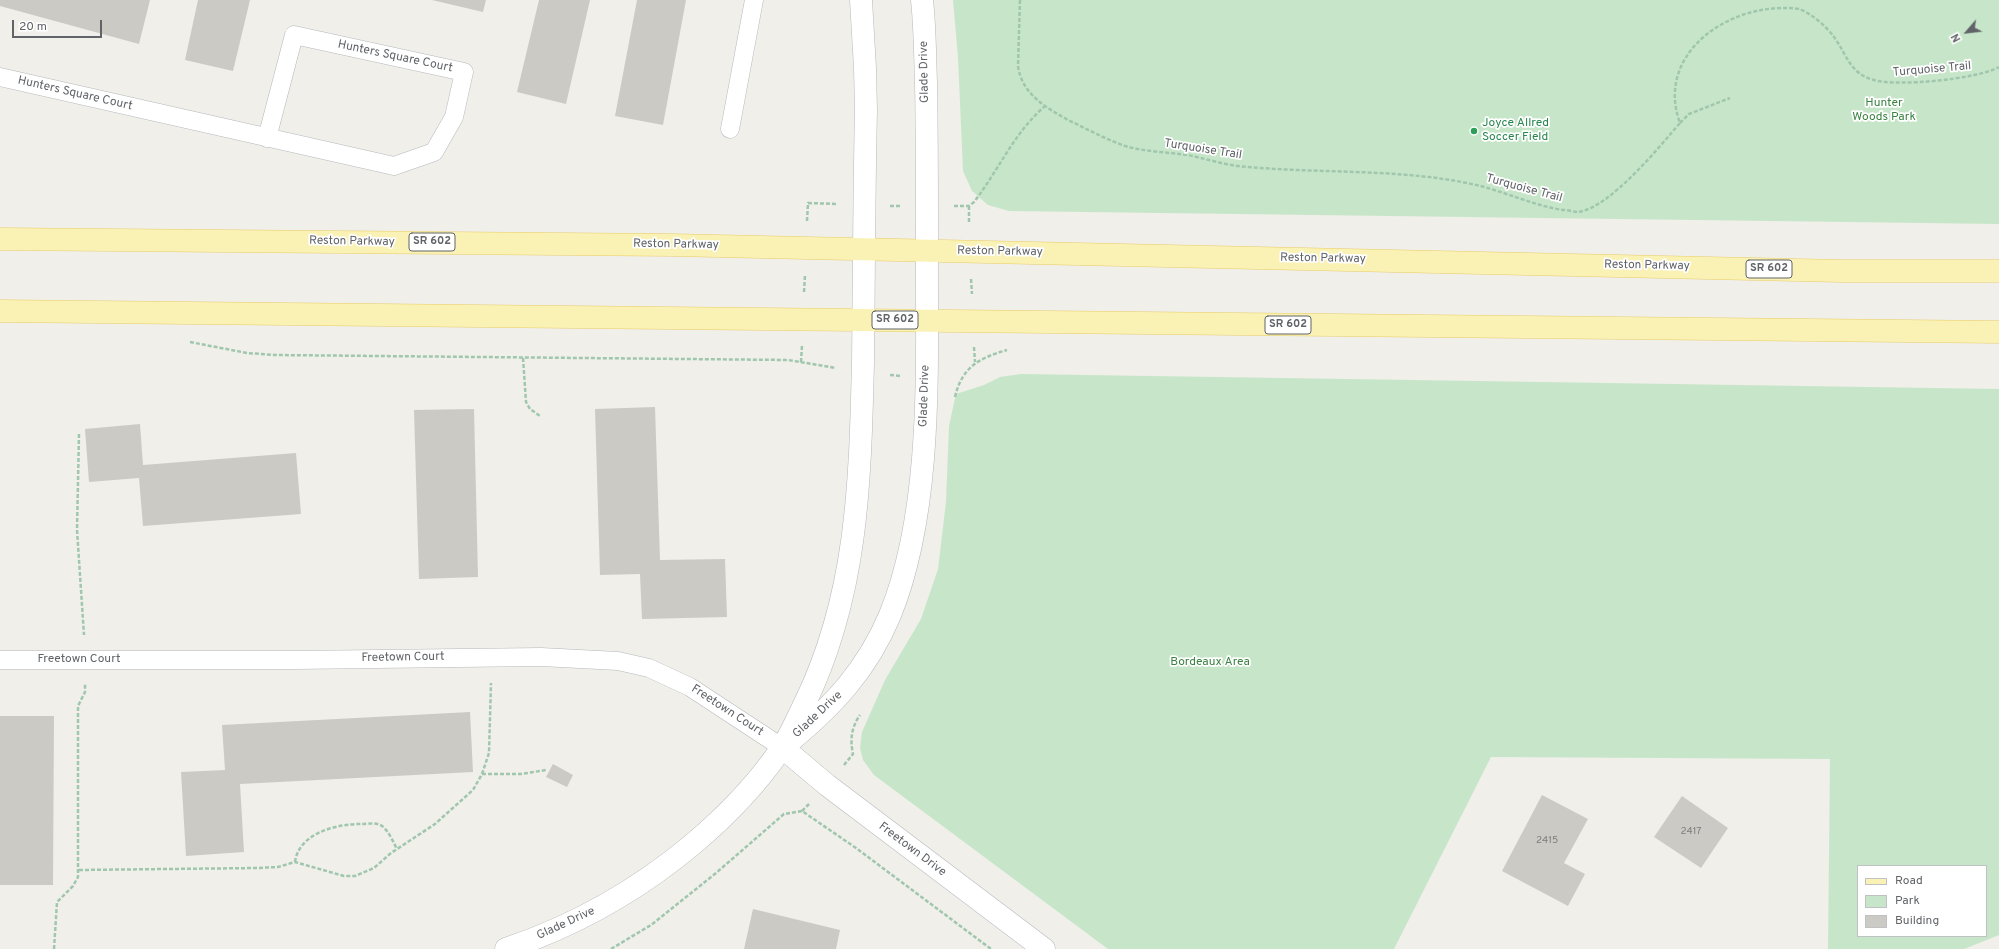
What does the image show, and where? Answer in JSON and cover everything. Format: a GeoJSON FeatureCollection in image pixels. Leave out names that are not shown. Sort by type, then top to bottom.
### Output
{"type":"FeatureCollection","features":[{"type":"Feature","properties":{"kind":"main road","name":"Reston Parkway"},"geometry":{"type":"LineString","coordinates":[[0,239],[657,244],[1842,271],[1999,271]]}},
{"type":"Feature","properties":{"kind":"main road","name":"SR 602"},"geometry":{"type":"LineString","coordinates":[[0,312],[864,319],[1999,332]]}},
{"type":"Feature","properties":{"kind":"street","name":"Glade Drive"},"geometry":{"type":"LineString","coordinates":[[782,748],[822,663],[834,630],[848,574],[854,540],[861,459],[864,319],[865,68],[861,0]]}},
{"type":"Feature","properties":{"kind":"street","name":"Glade Drive"},"geometry":{"type":"LineString","coordinates":[[506,949],[587,916],[658,872],[704,834],[730,809],[782,748],[826,711],[850,683],[877,643],[896,598],[906,566],[919,490],[923,445],[927,320],[927,207],[926,95],[922,0]]}},
{"type":"Feature","properties":{"kind":"street","name":"Freetown Drive"},"geometry":{"type":"LineString","coordinates":[[782,748],[827,785],[1044,949]]}},
{"type":"Feature","properties":{"kind":"lane"},"geometry":{"type":"LineString","coordinates":[[730,129],[754,0]]}},
{"type":"Feature","properties":{"kind":"lane","name":"Hunters Square Court"},"geometry":{"type":"LineString","coordinates":[[0,77],[267,138],[394,166],[434,152],[454,117],[464,72],[294,35],[267,138]]}},
{"type":"Feature","properties":{"kind":"lane","name":"Freetown Court"},"geometry":{"type":"LineString","coordinates":[[0,660],[541,657],[609,660],[649,668],[690,687],[782,748]]}},
{"type":"Feature","properties":{"kind":"path","name":"Turquoise Trail"},"geometry":{"type":"LineString","coordinates":[[1020,0],[1019,76],[1029,92],[1044,107],[1098,135],[1126,146],[1149,151],[1186,155],[1237,166],[1394,174],[1468,183],[1546,207],[1578,212],[1600,203],[1625,182],[1647,162],[1689,114],[1730,98]]}},
{"type":"Feature","properties":{"kind":"path","name":"Turquoise Trail"},"geometry":{"type":"LineString","coordinates":[[1760,6],[1775,5],[1800,9],[1818,21],[1834,36],[1850,65],[1860,75],[1874,80],[1893,83],[1956,78],[1979,74],[1999,67]]}},
{"type":"Feature","properties":{"kind":"path"},"geometry":{"type":"LineString","coordinates":[[1680,123],[1674,98],[1676,78],[1686,54],[1705,30]]}},
{"type":"Feature","properties":{"kind":"path"},"geometry":{"type":"LineString","coordinates":[[864,205],[927,207],[969,206],[980,195],[1005,154],[1032,117],[1044,107]]}},
{"type":"Feature","properties":{"kind":"path"},"geometry":{"type":"LineString","coordinates":[[960,381],[975,362],[969,206]]}},
{"type":"Feature","properties":{"kind":"path"},"geometry":{"type":"LineString","coordinates":[[189,342],[247,353],[275,355],[788,360],[801,363]]}},
{"type":"Feature","properties":{"kind":"path"},"geometry":{"type":"LineString","coordinates":[[523,358],[526,402],[530,409],[540,416]]}},
{"type":"Feature","properties":{"kind":"path"},"geometry":{"type":"LineString","coordinates":[[54,949],[57,902],[73,886],[78,877],[79,870],[78,706],[85,692],[86,660],[77,530],[79,434]]}},
{"type":"Feature","properties":{"kind":"path"},"geometry":{"type":"LineString","coordinates":[[79,870],[257,868],[278,867],[295,862],[344,876],[355,876],[374,868],[397,849],[421,834],[448,814],[473,790],[482,774],[489,754],[491,657]]}},
{"type":"Feature","properties":{"kind":"path"},"geometry":{"type":"LineString","coordinates":[[482,774],[521,774],[546,770]]}},
{"type":"Feature","properties":{"kind":"path"},"geometry":{"type":"LineString","coordinates":[[611,949],[651,925],[716,873],[784,814],[802,811],[856,848],[992,949]]}},
{"type":"Feature","properties":{"kind":"path"},"geometry":{"type":"LineString","coordinates":[[295,862],[296,853],[300,847],[316,834],[330,828],[349,824],[377,824],[383,827],[397,849]]}},
{"type":"Feature","properties":{"kind":"green space","name":"Hunter Woods Park"},"geometry":{"type":"Polygon","coordinates":[[[953,0],[1999,0],[1999,224],[1009,211],[988,205],[972,191],[963,171],[958,57],[953,0]]]}},
{"type":"Feature","properties":{"kind":"green space","name":"Bordeaux Area"},"geometry":{"type":"Polygon","coordinates":[[[1021,374],[1999,389],[1999,935],[1964,949],[1828,949],[1830,759],[1491,757],[1394,949],[1108,949],[874,775],[863,760],[860,748],[862,732],[885,680],[921,619],[938,569],[946,502],[949,426],[956,394],[984,385],[1000,377],[1021,374]]]}},
{"type":"Feature","properties":{"kind":"building"},"geometry":{"type":"Polygon","coordinates":[[[0,0],[150,0],[139,44],[0,6],[0,0]]]}},
{"type":"Feature","properties":{"kind":"building"},"geometry":{"type":"Polygon","coordinates":[[[198,0],[250,0],[233,71],[185,60],[198,0]]]}},
{"type":"Feature","properties":{"kind":"building"},"geometry":{"type":"Polygon","coordinates":[[[432,0],[486,0],[483,12],[432,0]]]}},
{"type":"Feature","properties":{"kind":"building"},"geometry":{"type":"Polygon","coordinates":[[[539,0],[590,0],[566,104],[517,92],[539,0]]]}},
{"type":"Feature","properties":{"kind":"building"},"geometry":{"type":"Polygon","coordinates":[[[637,0],[686,0],[663,125],[615,116],[637,0]]]}},
{"type":"Feature","properties":{"kind":"building"},"geometry":{"type":"Polygon","coordinates":[[[655,407],[660,560],[725,559],[727,617],[642,619],[640,574],[600,575],[595,409],[655,407]]]}},
{"type":"Feature","properties":{"kind":"building"},"geometry":{"type":"Polygon","coordinates":[[[474,409],[478,577],[419,579],[414,410],[474,409]]]}},
{"type":"Feature","properties":{"kind":"building"},"geometry":{"type":"Polygon","coordinates":[[[140,424],[143,465],[296,453],[301,514],[143,526],[139,478],[89,482],[85,429],[140,424]]]}},
{"type":"Feature","properties":{"kind":"building"},"geometry":{"type":"Polygon","coordinates":[[[470,712],[473,772],[240,784],[244,852],[186,856],[181,772],[225,770],[222,725],[470,712]]]}},
{"type":"Feature","properties":{"kind":"building"},"geometry":{"type":"Polygon","coordinates":[[[0,716],[54,716],[53,885],[0,885],[0,716]]]}},
{"type":"Feature","properties":{"kind":"building"},"geometry":{"type":"Polygon","coordinates":[[[553,764],[573,775],[567,787],[546,777],[553,764]]]}},
{"type":"Feature","properties":{"kind":"building"},"geometry":{"type":"Polygon","coordinates":[[[1542,795],[1588,819],[1564,863],[1585,874],[1568,906],[1502,871],[1542,795]]]}},
{"type":"Feature","properties":{"kind":"building"},"geometry":{"type":"Polygon","coordinates":[[[1682,796],[1728,828],[1701,868],[1654,837],[1682,796]]]}},
{"type":"Feature","properties":{"kind":"building"},"geometry":{"type":"Polygon","coordinates":[[[753,909],[840,930],[836,949],[744,949],[753,909]]]}},
{"type":"Feature","properties":{"kind":"place","name":"Joyce Allred Soccer Field"},"geometry":{"type":"Point","coordinates":[1474,131]}}]}
